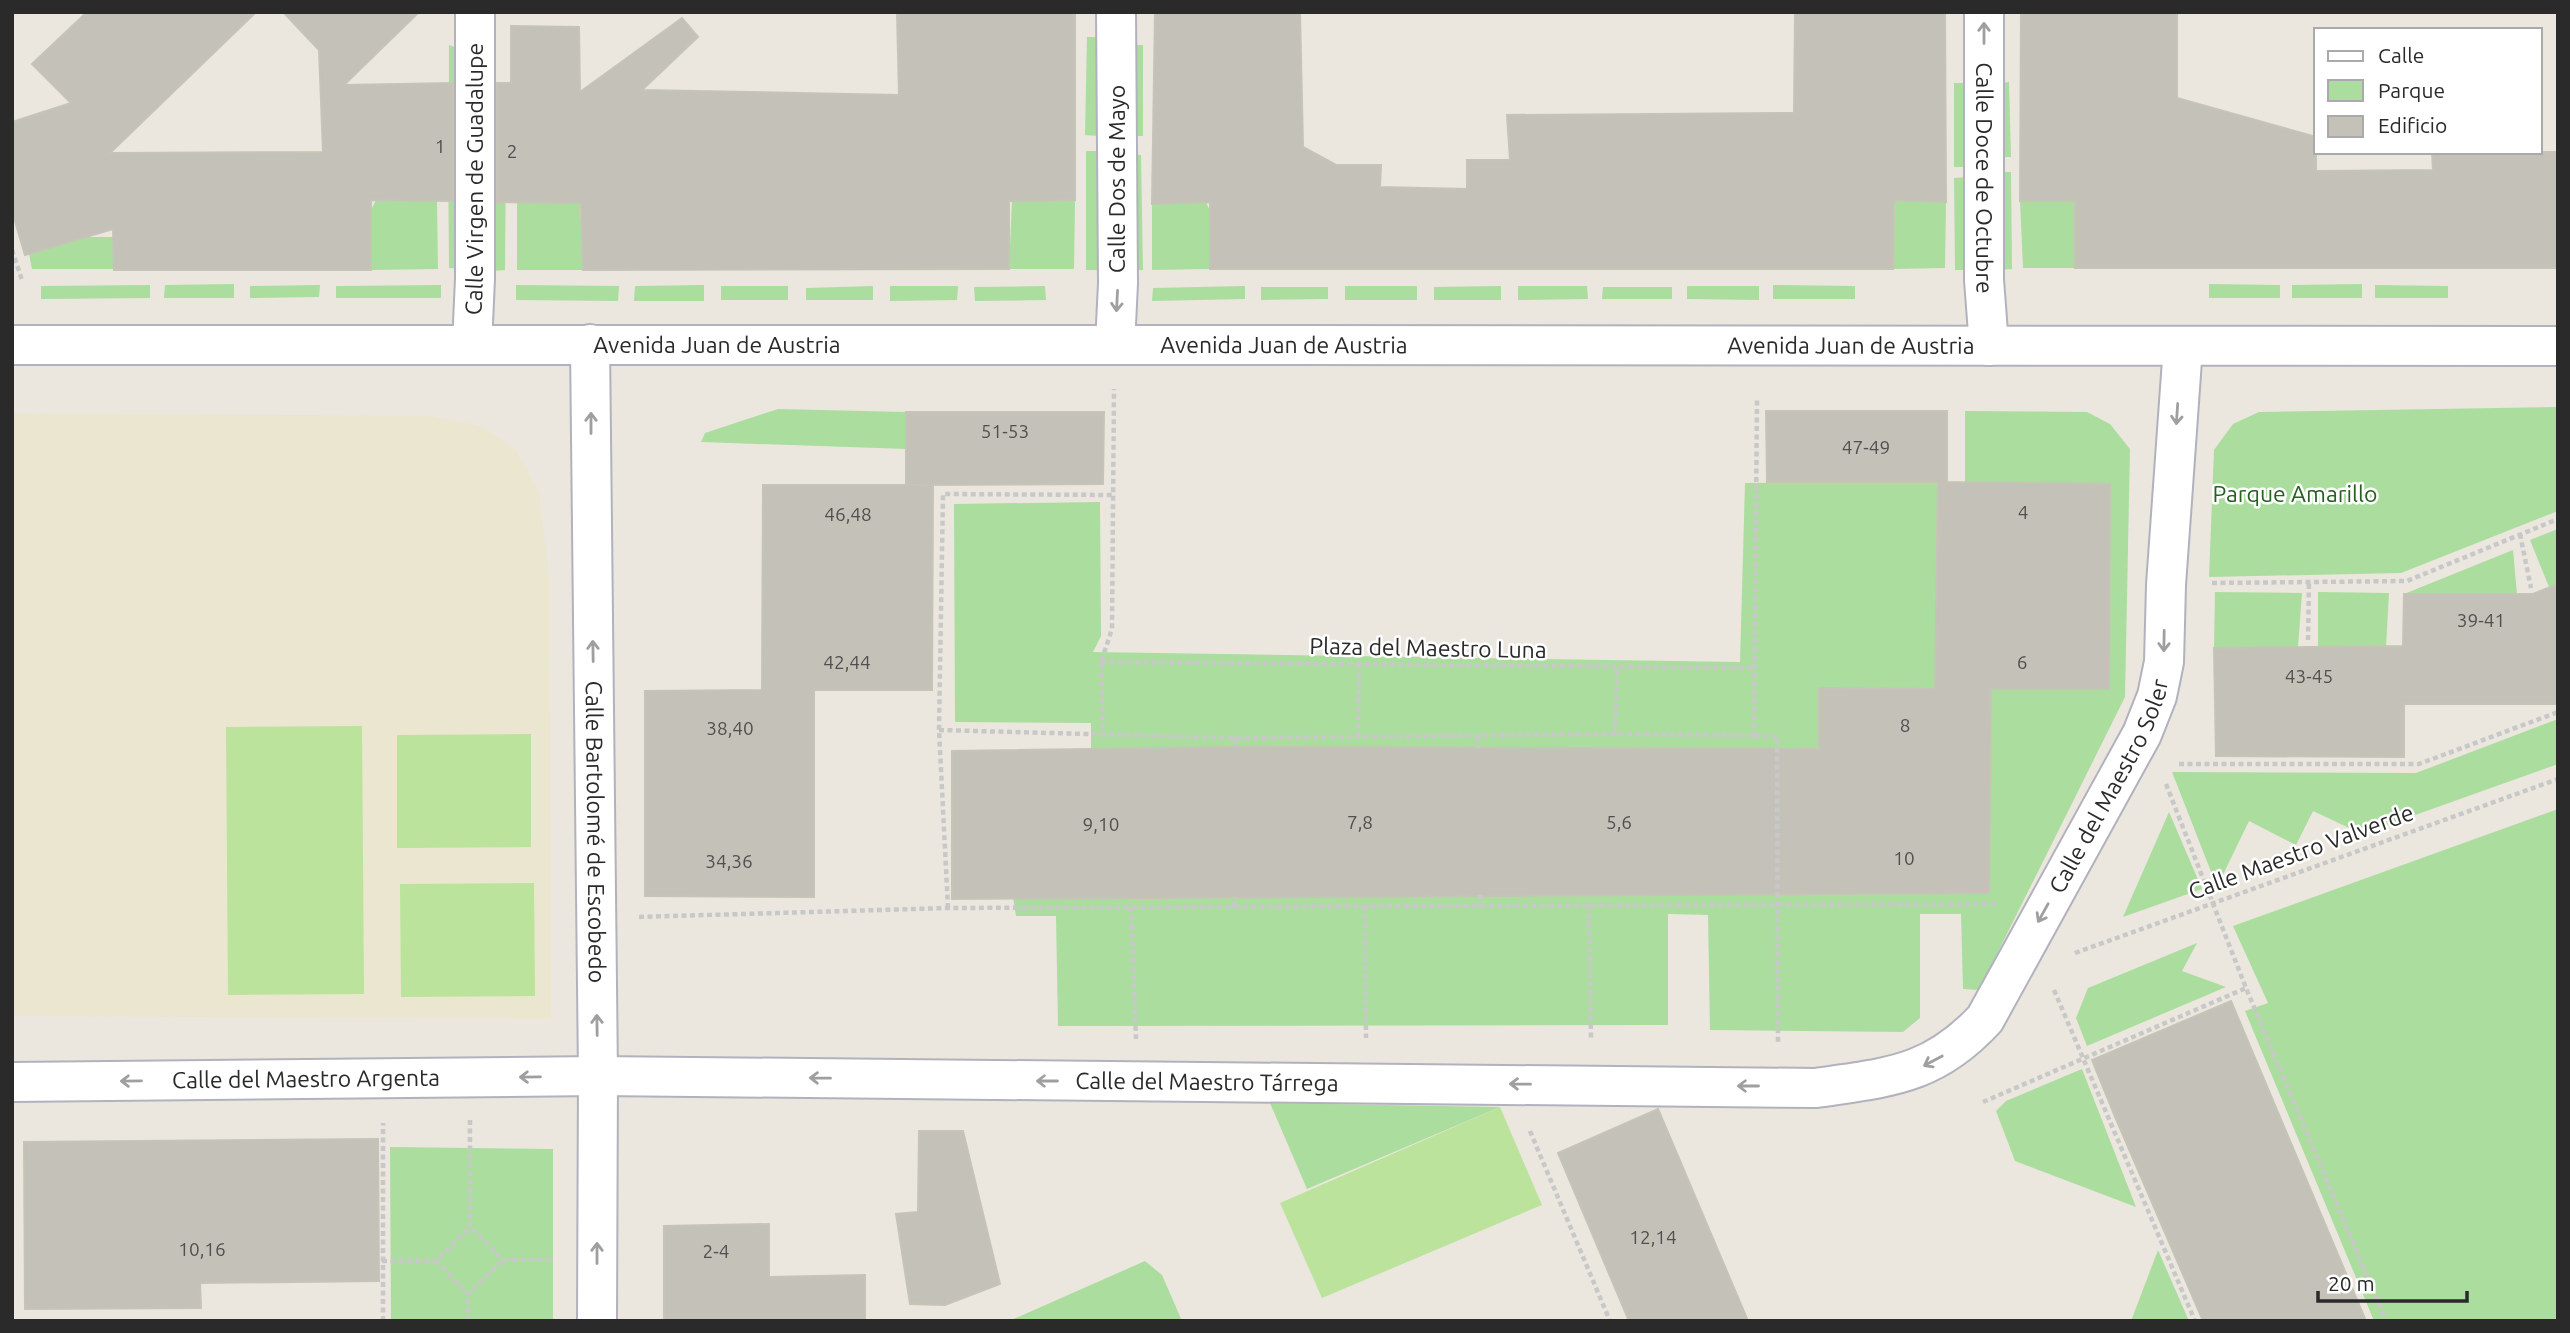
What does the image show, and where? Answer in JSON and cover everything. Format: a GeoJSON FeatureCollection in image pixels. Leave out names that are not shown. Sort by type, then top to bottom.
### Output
{"type":"FeatureCollection","features":[{"type":"Feature","properties":{"kind":"street","name":"Calle Virgen de Guadalupe"},"geometry":{"type":"LineString","coordinates":[[472,345],[475,279],[475,12]]}},
{"type":"Feature","properties":{"kind":"street","name":"Calle Dos de Mayo"},"geometry":{"type":"LineString","coordinates":[[1115,345],[1118,283],[1116,12]]}},
{"type":"Feature","properties":{"kind":"street","name":"Calle Doce de Octubre"},"geometry":{"type":"LineString","coordinates":[[1984,12],[1984,279],[1989,346]]}},
{"type":"Feature","properties":{"kind":"street","name":"Avenida Juan de Austria"},"geometry":{"type":"LineString","coordinates":[[12,345],[1637,343],[2558,346]]}},
{"type":"Feature","properties":{"kind":"street","name":"Calle Bartolomé de Escobedo"},"geometry":{"type":"LineString","coordinates":[[590,344],[598,1076],[597,1321]]}},
{"type":"Feature","properties":{"kind":"street","name":"Calle del Maestro Soler"},"geometry":{"type":"LineString","coordinates":[[1816,1088],[1881,1080],[1932,1063],[1965,1040],[1985,1019],[2147,721],[2157,696],[2164,662],[2166,585],[2183,346]]}},
{"type":"Feature","properties":{"kind":"street","name":"Calle del Maestro Argenta"},"geometry":{"type":"LineString","coordinates":[[12,1082],[598,1076]]}},
{"type":"Feature","properties":{"kind":"street","name":"Calle del Maestro Tárrega"},"geometry":{"type":"LineString","coordinates":[[598,1076],[1816,1088]]}},
{"type":"Feature","properties":{"kind":"path"},"geometry":{"type":"LineString","coordinates":[[12,250],[22,280]]}},
{"type":"Feature","properties":{"kind":"path"},"geometry":{"type":"LineString","coordinates":[[1103,737],[1101,662],[1112,629],[1115,345]]}},
{"type":"Feature","properties":{"kind":"path"},"geometry":{"type":"LineString","coordinates":[[1754,737],[1757,399]]}},
{"type":"Feature","properties":{"kind":"path"},"geometry":{"type":"LineString","coordinates":[[948,908],[939,730],[943,494],[1114,495]]}},
{"type":"Feature","properties":{"kind":"path"},"geometry":{"type":"LineString","coordinates":[[2166,585],[2407,581],[2558,519]]}},
{"type":"Feature","properties":{"kind":"path"},"geometry":{"type":"LineString","coordinates":[[2520,534],[2531,587]]}},
{"type":"Feature","properties":{"kind":"path"},"geometry":{"type":"LineString","coordinates":[[2308,640],[2309,582]]}},
{"type":"Feature","properties":{"kind":"path","name":"Plaza del Maestro Luna"},"geometry":{"type":"LineString","coordinates":[[1101,662],[1754,668]]}},
{"type":"Feature","properties":{"kind":"path"},"geometry":{"type":"LineString","coordinates":[[1358,737],[1359,664]]}},
{"type":"Feature","properties":{"kind":"path"},"geometry":{"type":"LineString","coordinates":[[1615,734],[1617,668]]}},
{"type":"Feature","properties":{"kind":"path"},"geometry":{"type":"LineString","coordinates":[[2167,764],[2419,764],[2558,712]]}},
{"type":"Feature","properties":{"kind":"path"},"geometry":{"type":"LineString","coordinates":[[939,730],[1103,737],[1235,738],[1615,734],[1777,736],[1779,1041],[1758,1086]]}},
{"type":"Feature","properties":{"kind":"path"},"geometry":{"type":"LineString","coordinates":[[1478,737],[1478,748]]}},
{"type":"Feature","properties":{"kind":"path"},"geometry":{"type":"LineString","coordinates":[[1235,738],[1235,747]]}},
{"type":"Feature","properties":{"kind":"path"},"geometry":{"type":"LineString","coordinates":[[2162,773],[2246,988],[2386,1321]]}},
{"type":"Feature","properties":{"kind":"path","name":"Calle Maestro Valverde"},"geometry":{"type":"LineString","coordinates":[[2070,955],[2558,779]]}},
{"type":"Feature","properties":{"kind":"path"},"geometry":{"type":"LineString","coordinates":[[1480,895],[1480,905]]}},
{"type":"Feature","properties":{"kind":"path"},"geometry":{"type":"LineString","coordinates":[[1234,907],[1235,897]]}},
{"type":"Feature","properties":{"kind":"path"},"geometry":{"type":"LineString","coordinates":[[631,917],[1131,906],[2000,904]]}},
{"type":"Feature","properties":{"kind":"path"},"geometry":{"type":"LineString","coordinates":[[1590,905],[1591,1039]]}},
{"type":"Feature","properties":{"kind":"path"},"geometry":{"type":"LineString","coordinates":[[1131,906],[1136,1041]]}},
{"type":"Feature","properties":{"kind":"path"},"geometry":{"type":"LineString","coordinates":[[1365,906],[1366,1042]]}},
{"type":"Feature","properties":{"kind":"path"},"geometry":{"type":"LineString","coordinates":[[2053,988],[2195,1321]]}},
{"type":"Feature","properties":{"kind":"path"},"geometry":{"type":"LineString","coordinates":[[1983,1102],[2246,988]]}},
{"type":"Feature","properties":{"kind":"path"},"geometry":{"type":"LineString","coordinates":[[470,1118],[470,1227],[503,1260]]}},
{"type":"Feature","properties":{"kind":"path"},"geometry":{"type":"LineString","coordinates":[[383,1119],[383,1321]]}},
{"type":"Feature","properties":{"kind":"path"},"geometry":{"type":"LineString","coordinates":[[1529,1127],[1609,1321]]}},
{"type":"Feature","properties":{"kind":"path"},"geometry":{"type":"LineString","coordinates":[[382,1261],[436,1261],[470,1227]]}},
{"type":"Feature","properties":{"kind":"path"},"geometry":{"type":"LineString","coordinates":[[468,1294],[503,1260],[554,1259]]}},
{"type":"Feature","properties":{"kind":"path"},"geometry":{"type":"LineString","coordinates":[[436,1261],[468,1294],[468,1321]]}},
{"type":"Feature","properties":{"kind":"shaded area"},"geometry":{"type":"Polygon","coordinates":[[[12,413],[430,416],[481,426],[517,451],[539,492],[550,583],[551,1019],[12,1016],[12,413]]]}},
{"type":"Feature","properties":{"kind":"green space"},"geometry":{"type":"Polygon","coordinates":[[[1087,37],[1101,37],[1099,136],[1085,135],[1087,37]]]}},
{"type":"Feature","properties":{"kind":"green space"},"geometry":{"type":"Polygon","coordinates":[[[449,45],[457,48],[462,133],[449,133],[449,45]]]}},
{"type":"Feature","properties":{"kind":"green space"},"geometry":{"type":"Polygon","coordinates":[[[1130,45],[1143,45],[1143,136],[1130,136],[1130,45]]]}},
{"type":"Feature","properties":{"kind":"green space"},"geometry":{"type":"Polygon","coordinates":[[[2009,82],[2011,157],[1999,157],[1998,83],[2009,82]]]}},
{"type":"Feature","properties":{"kind":"green space"},"geometry":{"type":"Polygon","coordinates":[[[1954,83],[1967,83],[1967,167],[1954,167],[1954,83]]]}},
{"type":"Feature","properties":{"kind":"green space"},"geometry":{"type":"Polygon","coordinates":[[[462,147],[463,269],[449,268],[448,148],[462,147]]]}},
{"type":"Feature","properties":{"kind":"green space"},"geometry":{"type":"Polygon","coordinates":[[[1086,151],[1100,151],[1100,270],[1086,270],[1086,151]]]}},
{"type":"Feature","properties":{"kind":"green space"},"geometry":{"type":"Polygon","coordinates":[[[493,153],[506,153],[505,270],[492,271],[493,153]]]}},
{"type":"Feature","properties":{"kind":"green space"},"geometry":{"type":"Polygon","coordinates":[[[1130,154],[1141,155],[1143,270],[1131,270],[1130,154]]]}},
{"type":"Feature","properties":{"kind":"green space"},"geometry":{"type":"Polygon","coordinates":[[[1998,172],[2011,172],[2012,269],[1998,270],[1998,172]]]}},
{"type":"Feature","properties":{"kind":"green space"},"geometry":{"type":"Polygon","coordinates":[[[1967,177],[1968,270],[1955,270],[1954,178],[1967,177]]]}},
{"type":"Feature","properties":{"kind":"green space"},"geometry":{"type":"Polygon","coordinates":[[[376,200],[437,201],[438,269],[371,270],[371,210],[376,200]]]}},
{"type":"Feature","properties":{"kind":"green space"},"geometry":{"type":"Polygon","coordinates":[[[1075,200],[1074,269],[1009,269],[1012,201],[1075,200]]]}},
{"type":"Feature","properties":{"kind":"green space"},"geometry":{"type":"Polygon","coordinates":[[[1895,200],[1946,202],[1945,268],[1893,269],[1895,200]]]}},
{"type":"Feature","properties":{"kind":"green space"},"geometry":{"type":"Polygon","coordinates":[[[2020,201],[2075,201],[2075,268],[2023,268],[2020,201]]]}},
{"type":"Feature","properties":{"kind":"green space"},"geometry":{"type":"Polygon","coordinates":[[[517,202],[580,203],[583,270],[517,270],[517,202]]]}},
{"type":"Feature","properties":{"kind":"green space"},"geometry":{"type":"Polygon","coordinates":[[[1206,202],[1210,211],[1210,269],[1152,270],[1152,204],[1206,202]]]}},
{"type":"Feature","properties":{"kind":"green space"},"geometry":{"type":"Polygon","coordinates":[[[85,237],[113,237],[114,269],[32,269],[29,254],[85,237]]]}},
{"type":"Feature","properties":{"kind":"green space"},"geometry":{"type":"Polygon","coordinates":[[[234,284],[234,298],[164,298],[165,285],[234,284]]]}},
{"type":"Feature","properties":{"kind":"green space"},"geometry":{"type":"Polygon","coordinates":[[[2209,284],[2280,285],[2280,298],[2209,298],[2209,284]]]}},
{"type":"Feature","properties":{"kind":"green space"},"geometry":{"type":"Polygon","coordinates":[[[2362,284],[2362,298],[2292,298],[2292,285],[2362,284]]]}},
{"type":"Feature","properties":{"kind":"green space"},"geometry":{"type":"Polygon","coordinates":[[[150,285],[150,298],[41,299],[41,286],[150,285]]]}},
{"type":"Feature","properties":{"kind":"green space"},"geometry":{"type":"Polygon","coordinates":[[[320,285],[319,297],[250,298],[250,286],[320,285]]]}},
{"type":"Feature","properties":{"kind":"green space"},"geometry":{"type":"Polygon","coordinates":[[[441,285],[441,298],[336,298],[336,286],[441,285]]]}},
{"type":"Feature","properties":{"kind":"green space"},"geometry":{"type":"Polygon","coordinates":[[[516,285],[619,286],[618,301],[516,300],[516,285]]]}},
{"type":"Feature","properties":{"kind":"green space"},"geometry":{"type":"Polygon","coordinates":[[[704,285],[704,301],[634,301],[635,286],[704,285]]]}},
{"type":"Feature","properties":{"kind":"green space"},"geometry":{"type":"Polygon","coordinates":[[[1773,285],[1855,286],[1855,299],[1773,299],[1773,285]]]}},
{"type":"Feature","properties":{"kind":"green space"},"geometry":{"type":"Polygon","coordinates":[[[2375,285],[2448,286],[2448,298],[2375,298],[2375,285]]]}},
{"type":"Feature","properties":{"kind":"green space"},"geometry":{"type":"Polygon","coordinates":[[[721,286],[788,286],[788,300],[721,300],[721,286]]]}},
{"type":"Feature","properties":{"kind":"green space"},"geometry":{"type":"Polygon","coordinates":[[[873,286],[873,300],[806,300],[806,288],[873,286]]]}},
{"type":"Feature","properties":{"kind":"green space"},"geometry":{"type":"Polygon","coordinates":[[[890,286],[958,286],[957,300],[890,301],[890,286]]]}},
{"type":"Feature","properties":{"kind":"green space"},"geometry":{"type":"Polygon","coordinates":[[[1045,286],[1046,300],[975,301],[974,287],[1045,286]]]}},
{"type":"Feature","properties":{"kind":"green space"},"geometry":{"type":"Polygon","coordinates":[[[1245,286],[1245,299],[1152,301],[1153,288],[1245,286]]]}},
{"type":"Feature","properties":{"kind":"green space"},"geometry":{"type":"Polygon","coordinates":[[[1345,286],[1417,286],[1417,300],[1345,300],[1345,286]]]}},
{"type":"Feature","properties":{"kind":"green space"},"geometry":{"type":"Polygon","coordinates":[[[1501,286],[1501,300],[1434,300],[1434,287],[1501,286]]]}},
{"type":"Feature","properties":{"kind":"green space"},"geometry":{"type":"Polygon","coordinates":[[[1518,286],[1587,286],[1588,299],[1518,300],[1518,286]]]}},
{"type":"Feature","properties":{"kind":"green space"},"geometry":{"type":"Polygon","coordinates":[[[1687,286],[1759,286],[1759,300],[1687,299],[1687,286]]]}},
{"type":"Feature","properties":{"kind":"green space"},"geometry":{"type":"Polygon","coordinates":[[[1261,287],[1328,287],[1328,299],[1261,300],[1261,287]]]}},
{"type":"Feature","properties":{"kind":"green space"},"geometry":{"type":"Polygon","coordinates":[[[1603,287],[1672,287],[1672,299],[1602,299],[1603,287]]]}},
{"type":"Feature","properties":{"kind":"green space","name":"Parque Amarillo"},"geometry":{"type":"Polygon","coordinates":[[[2558,407],[2558,511],[2401,573],[2209,577],[2214,450],[2233,424],[2259,412],[2558,407]]]}},
{"type":"Feature","properties":{"kind":"green space"},"geometry":{"type":"Polygon","coordinates":[[[778,409],[906,412],[906,449],[701,442],[705,433],[778,409]]]}},
{"type":"Feature","properties":{"kind":"green space"},"geometry":{"type":"Polygon","coordinates":[[[1965,411],[2087,412],[2110,424],[2130,449],[2125,697],[1979,990],[1963,989],[1961,914],[1920,914],[1920,1018],[1903,1032],[1710,1030],[1708,915],[1668,914],[1668,1025],[1058,1026],[1056,916],[1016,916],[1013,897],[1767,749],[1091,750],[1091,723],[955,722],[954,504],[1100,502],[1101,636],[1093,652],[1740,662],[1745,483],[1938,482],[1935,689],[1819,689],[1818,893],[1989,892],[1991,689],[1965,482],[1965,411]]]}},
{"type":"Feature","properties":{"kind":"green space"},"geometry":{"type":"Polygon","coordinates":[[[2558,529],[2558,584],[2549,587],[2530,540],[2558,529]]]}},
{"type":"Feature","properties":{"kind":"green space"},"geometry":{"type":"Polygon","coordinates":[[[2513,550],[2517,594],[2404,594],[2513,550]]]}},
{"type":"Feature","properties":{"kind":"green space"},"geometry":{"type":"Polygon","coordinates":[[[2215,592],[2302,593],[2298,647],[2214,648],[2215,592]]]}},
{"type":"Feature","properties":{"kind":"green space"},"geometry":{"type":"Polygon","coordinates":[[[2318,592],[2389,593],[2386,647],[2318,647],[2318,592]]]}},
{"type":"Feature","properties":{"kind":"green space"},"geometry":{"type":"Polygon","coordinates":[[[2558,719],[2558,764],[2362,834],[2313,811],[2296,845],[2249,821],[2217,887],[2172,772],[2416,773],[2558,719]]]}},
{"type":"Feature","properties":{"kind":"green space"},"geometry":{"type":"Polygon","coordinates":[[[362,726],[364,994],[228,995],[226,727],[362,726]]]}},
{"type":"Feature","properties":{"kind":"green space"},"geometry":{"type":"Polygon","coordinates":[[[531,734],[531,847],[397,848],[397,735],[531,734]]]}},
{"type":"Feature","properties":{"kind":"green space"},"geometry":{"type":"Polygon","coordinates":[[[2558,809],[2558,1321],[2374,1321],[2245,1011],[2268,1003],[2233,926],[2558,809]]]}},
{"type":"Feature","properties":{"kind":"green space"},"geometry":{"type":"Polygon","coordinates":[[[2169,812],[2202,889],[2123,917],[2169,812]]]}},
{"type":"Feature","properties":{"kind":"green space"},"geometry":{"type":"Polygon","coordinates":[[[534,883],[535,996],[401,997],[400,884],[534,883]]]}},
{"type":"Feature","properties":{"kind":"green space"},"geometry":{"type":"Polygon","coordinates":[[[2197,943],[2182,971],[2226,987],[2087,1046],[2076,1018],[2088,988],[2197,943]]]}},
{"type":"Feature","properties":{"kind":"green space"},"geometry":{"type":"Polygon","coordinates":[[[2082,1069],[2136,1207],[2015,1161],[1996,1111],[2006,1101],[2082,1069]]]}},
{"type":"Feature","properties":{"kind":"green space"},"geometry":{"type":"Polygon","coordinates":[[[1270,1103],[1500,1107],[1307,1189],[1270,1103]]]}},
{"type":"Feature","properties":{"kind":"green space"},"geometry":{"type":"Polygon","coordinates":[[[1500,1107],[1542,1205],[1322,1298],[1280,1203],[1500,1107]]]}},
{"type":"Feature","properties":{"kind":"green space"},"geometry":{"type":"Polygon","coordinates":[[[390,1147],[553,1149],[553,1321],[391,1321],[390,1147]]]}},
{"type":"Feature","properties":{"kind":"green space"},"geometry":{"type":"Polygon","coordinates":[[[2158,1250],[2189,1321],[2131,1321],[2158,1250]]]}},
{"type":"Feature","properties":{"kind":"green space"},"geometry":{"type":"Polygon","coordinates":[[[1145,1261],[1162,1275],[1182,1321],[1009,1321],[1145,1261]]]}},
{"type":"Feature","properties":{"kind":"building"},"geometry":{"type":"Polygon","coordinates":[[[87,12],[256,12],[110,153],[323,152],[319,50],[283,12],[419,12],[344,85],[453,83],[453,201],[371,200],[371,270],[114,270],[113,229],[25,255],[12,211],[12,122],[71,103],[32,64],[87,12]]]}},
{"type":"Feature","properties":{"kind":"building"},"geometry":{"type":"Polygon","coordinates":[[[897,12],[1075,12],[1075,200],[1009,201],[1009,269],[583,270],[581,203],[497,202],[497,83],[511,83],[511,26],[579,27],[580,92],[682,18],[698,37],[642,90],[899,95],[897,12]]]}},
{"type":"Feature","properties":{"kind":"building"},"geometry":{"type":"Polygon","coordinates":[[[1155,12],[1300,12],[1303,147],[1336,165],[1381,165],[1380,187],[1467,189],[1467,160],[1510,160],[1507,115],[1794,113],[1795,12],[1945,12],[1946,202],[1894,200],[1893,269],[1210,269],[1210,202],[1152,204],[1155,12]]]}},
{"type":"Feature","properties":{"kind":"building"},"geometry":{"type":"Polygon","coordinates":[[[2021,12],[2177,12],[2177,98],[2314,136],[2316,171],[2433,170],[2432,154],[2558,152],[2558,268],[2075,268],[2075,201],[2020,201],[2021,12]]]}},
{"type":"Feature","properties":{"kind":"building"},"geometry":{"type":"Polygon","coordinates":[[[1766,411],[1947,411],[1947,482],[2110,484],[2109,689],[1991,689],[1989,893],[952,899],[952,751],[1236,747],[1819,749],[1819,688],[1935,689],[1938,482],[1767,482],[1766,411]]]}},
{"type":"Feature","properties":{"kind":"building"},"geometry":{"type":"Polygon","coordinates":[[[906,412],[1104,412],[1103,484],[906,485],[906,412]]]}},
{"type":"Feature","properties":{"kind":"building"},"geometry":{"type":"Polygon","coordinates":[[[763,485],[933,485],[932,690],[814,690],[814,897],[645,896],[645,691],[762,690],[763,485]]]}},
{"type":"Feature","properties":{"kind":"building"},"geometry":{"type":"Polygon","coordinates":[[[2558,584],[2558,704],[2404,704],[2404,757],[2216,756],[2214,648],[2403,646],[2404,594],[2533,594],[2558,584]]]}},
{"type":"Feature","properties":{"kind":"building"},"geometry":{"type":"Polygon","coordinates":[[[2231,1001],[2366,1321],[2203,1321],[2116,1119],[2092,1060],[2231,1001]]]}},
{"type":"Feature","properties":{"kind":"building"},"geometry":{"type":"Polygon","coordinates":[[[1658,1109],[1748,1321],[1629,1321],[1558,1153],[1658,1109]]]}},
{"type":"Feature","properties":{"kind":"building"},"geometry":{"type":"Polygon","coordinates":[[[919,1131],[963,1131],[1000,1284],[945,1305],[910,1304],[896,1214],[918,1212],[919,1131]]]}},
{"type":"Feature","properties":{"kind":"building"},"geometry":{"type":"Polygon","coordinates":[[[378,1139],[379,1281],[200,1283],[201,1308],[25,1309],[24,1142],[378,1139]]]}},
{"type":"Feature","properties":{"kind":"building"},"geometry":{"type":"Polygon","coordinates":[[[769,1224],[769,1277],[865,1275],[865,1321],[664,1321],[664,1226],[769,1224]]]}}]}
